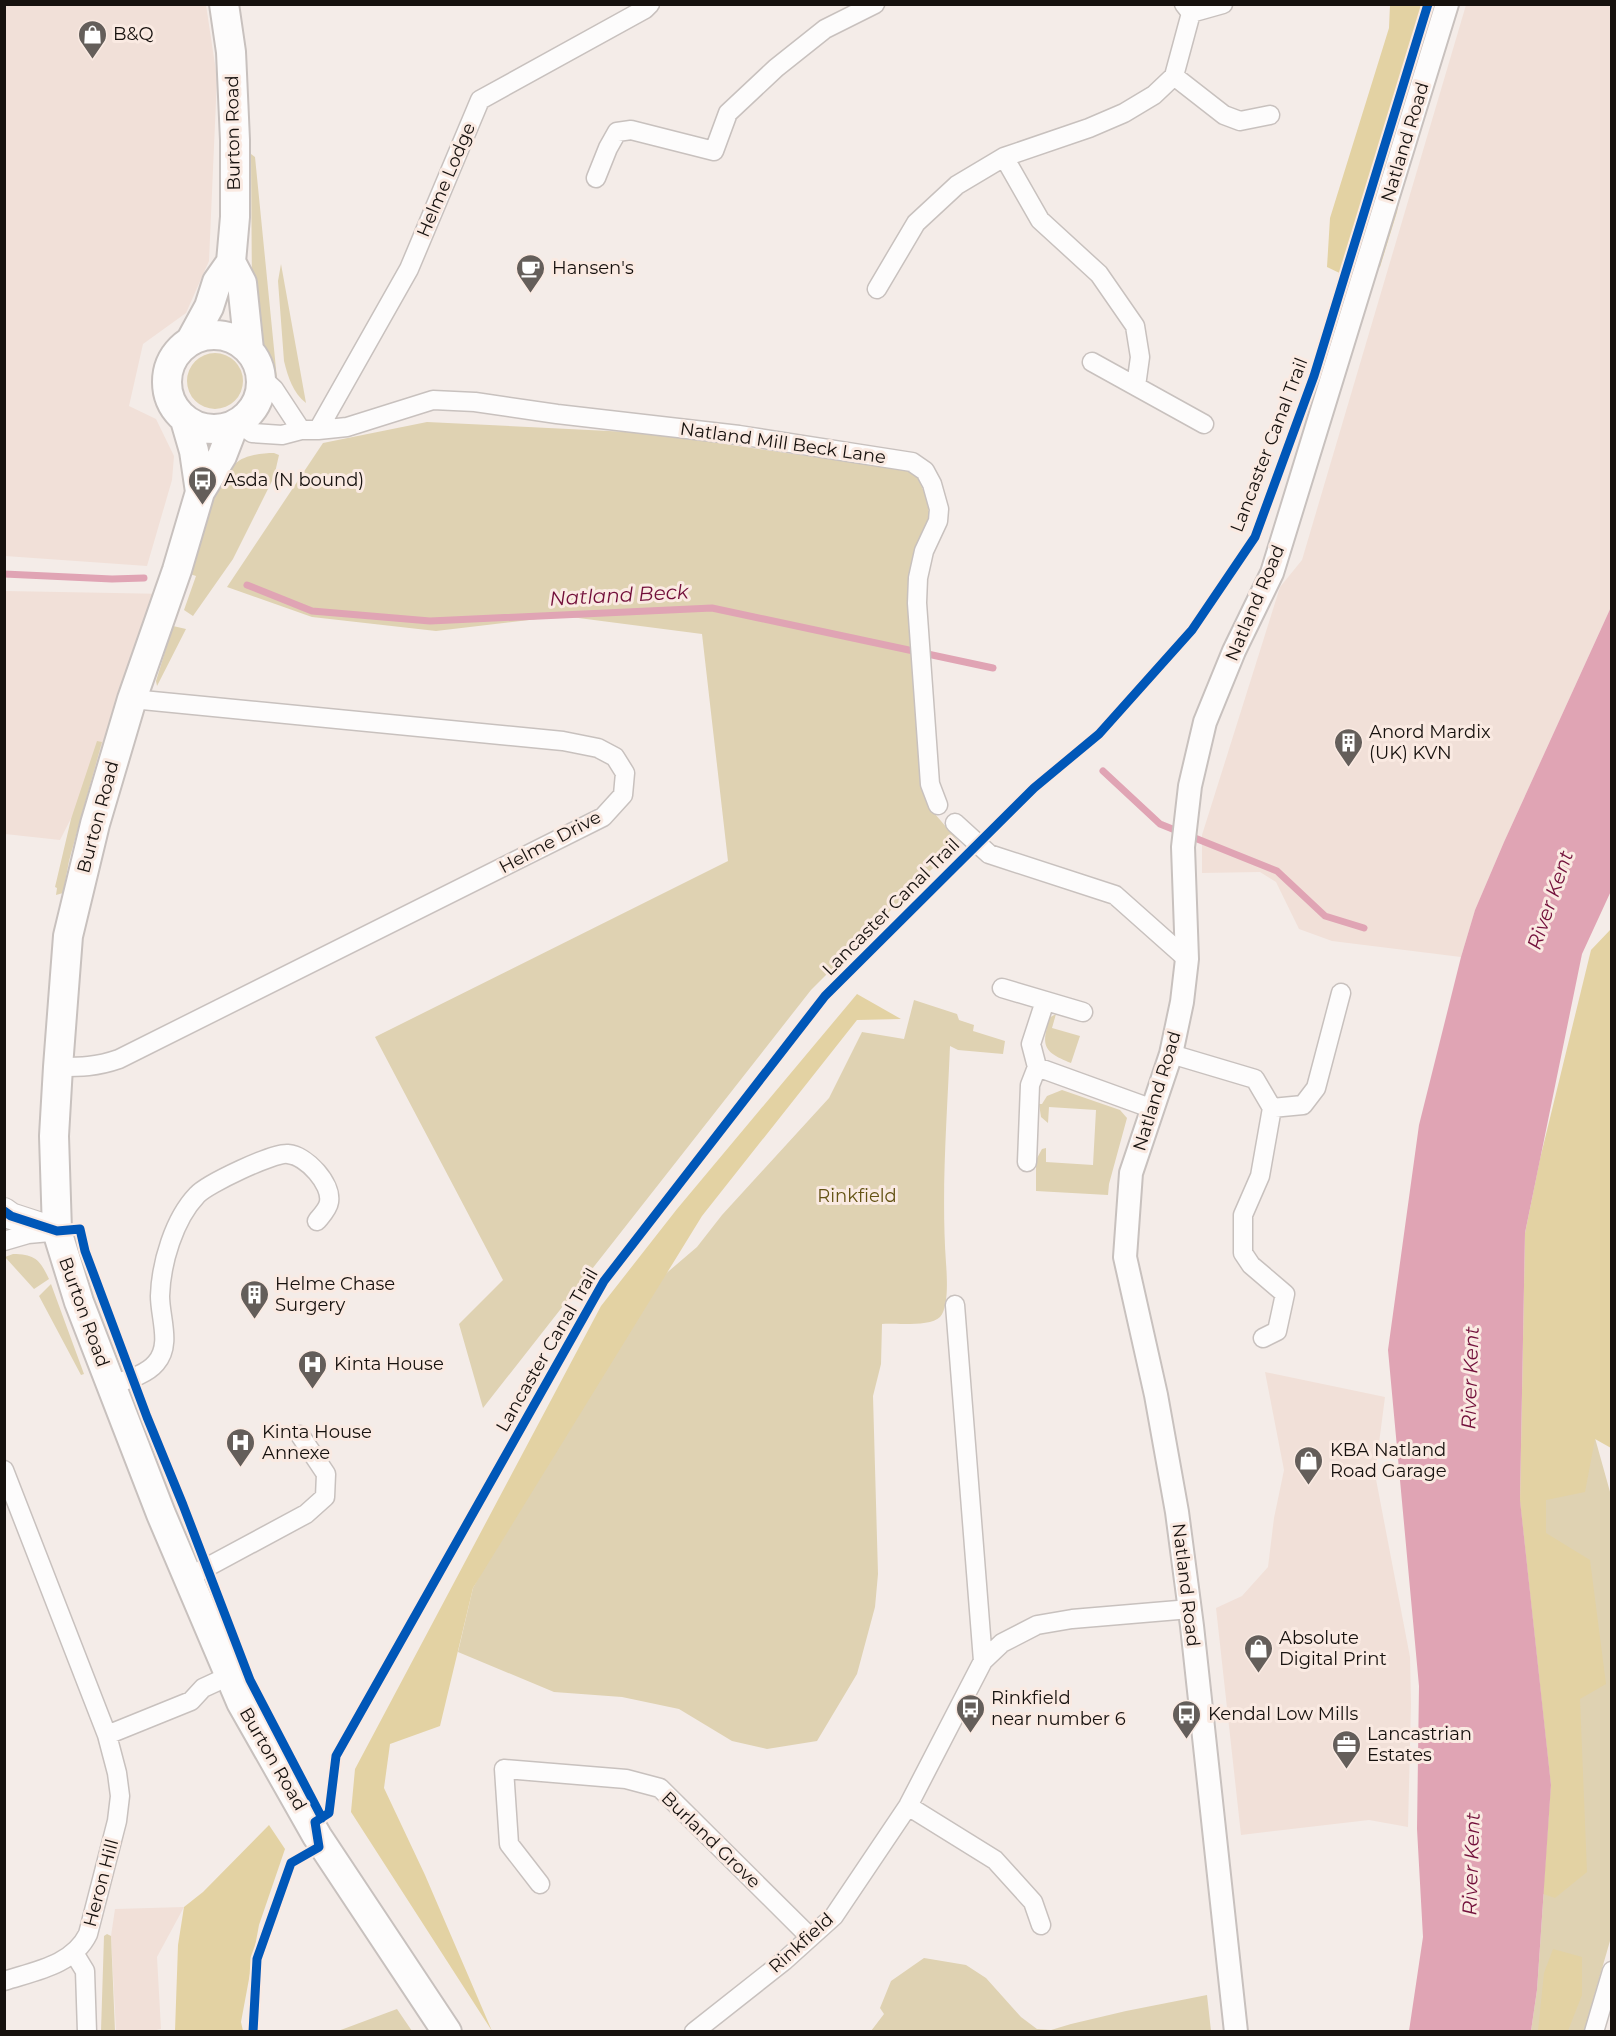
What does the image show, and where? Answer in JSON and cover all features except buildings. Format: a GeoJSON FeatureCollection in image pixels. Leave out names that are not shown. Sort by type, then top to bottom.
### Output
{"type":"FeatureCollection","features":[{"type":"Feature","properties":{"kind":"main road","name":"Burton Road"},"geometry":{"type":"LineString","coordinates":[[191,340],[218,282],[231,262],[235,217],[235,140],[231,52],[224,4]]}},
{"type":"Feature","properties":{"kind":"main road","name":"Burton Road"},"geometry":{"type":"LineString","coordinates":[[231,262],[242,283],[249,350]]}},
{"type":"Feature","properties":{"kind":"main road"},"geometry":{"type":"LineString","coordinates":[[206,334],[222,335],[237,340],[258,362],[261,391],[248,415],[236,424],[221,429],[196,426],[185,420],[169,399],[166,386],[171,359],[179,348],[191,340],[206,334]]}},
{"type":"Feature","properties":{"kind":"main road","name":"Burton Road"},"geometry":{"type":"LineString","coordinates":[[185,420],[194,451],[200,492]]}},
{"type":"Feature","properties":{"kind":"main road","name":"Burton Road"},"geometry":{"type":"LineString","coordinates":[[236,424],[222,456],[200,492],[177,570],[132,699],[95,824],[68,936],[54,1136],[57,1231],[69,1275],[111,1386],[187,1578],[241,1702],[317,1836],[447,2031]]}},
{"type":"Feature","properties":{"kind":"main road"},"geometry":{"type":"LineString","coordinates":[[4,1211],[11,1216],[57,1231]]}},
{"type":"Feature","properties":{"kind":"street","name":"Helme Lodge"},"geometry":{"type":"LineString","coordinates":[[309,430],[409,269],[480,100],[645,9],[650,4]]}},
{"type":"Feature","properties":{"kind":"street"},"geometry":{"type":"LineString","coordinates":[[596,178],[617,132],[631,130],[714,151],[728,113],[776,68],[825,29],[875,4]]}},
{"type":"Feature","properties":{"kind":"street"},"geometry":{"type":"LineString","coordinates":[[877,289],[916,223],[957,185],[1004,157],[1089,128],[1124,113],[1154,95],[1174,76],[1187,9],[1223,4]]}},
{"type":"Feature","properties":{"kind":"street","name":"Natland Road"},"geometry":{"type":"LineString","coordinates":[[1236,2031],[1190,1610],[1177,1512],[1156,1395],[1125,1257],[1131,1173],[1171,1054],[1182,1002],[1187,958],[1183,847],[1185,819],[1204,722],[1234,651],[1272,573],[1447,4]]}},
{"type":"Feature","properties":{"kind":"street"},"geometry":{"type":"LineString","coordinates":[[1174,76],[1224,115],[1240,121],[1270,115]]}},
{"type":"Feature","properties":{"kind":"street"},"geometry":{"type":"LineString","coordinates":[[1004,157],[1040,220],[1099,274],[1135,326],[1140,357],[1136,386]]}},
{"type":"Feature","properties":{"kind":"street"},"geometry":{"type":"LineString","coordinates":[[1092,362],[1204,424]]}},
{"type":"Feature","properties":{"kind":"street"},"geometry":{"type":"LineString","coordinates":[[261,377],[274,388],[309,430]]}},
{"type":"Feature","properties":{"kind":"street","name":"Natland Mill Beck Lane"},"geometry":{"type":"LineString","coordinates":[[236,424],[252,433],[282,435],[347,427],[433,400],[476,402],[739,435],[912,462],[925,471],[932,484],[939,509],[938,521],[924,551],[918,579],[919,638],[930,784],[938,805]]}},
{"type":"Feature","properties":{"kind":"street","name":"Helme Drive"},"geometry":{"type":"LineString","coordinates":[[58,1067],[100,1066],[119,1059],[603,817],[623,795],[625,773],[615,757],[598,748],[563,741],[132,699]]}},
{"type":"Feature","properties":{"kind":"street"},"geometry":{"type":"LineString","coordinates":[[955,823],[989,854],[1115,895],[1187,958]]}},
{"type":"Feature","properties":{"kind":"street"},"geometry":{"type":"LineString","coordinates":[[1002,988],[1083,1012]]}},
{"type":"Feature","properties":{"kind":"street"},"geometry":{"type":"LineString","coordinates":[[1272,1108],[1303,1105],[1316,1088],[1341,993]]}},
{"type":"Feature","properties":{"kind":"street"},"geometry":{"type":"LineString","coordinates":[[1027,1162],[1030,1085],[1037,1067],[1031,1044],[1045,1001]]}},
{"type":"Feature","properties":{"kind":"street"},"geometry":{"type":"LineString","coordinates":[[1171,1054],[1255,1079],[1272,1108],[1260,1176],[1243,1215],[1243,1253],[1251,1265],[1285,1294],[1276,1331],[1263,1338]]}},
{"type":"Feature","properties":{"kind":"street"},"geometry":{"type":"LineString","coordinates":[[1037,1067],[1153,1109]]}},
{"type":"Feature","properties":{"kind":"street"},"geometry":{"type":"LineString","coordinates":[[111,1386],[146,1372],[157,1362],[165,1341],[160,1296],[167,1253],[179,1219],[198,1193],[246,1166],[288,1154],[309,1162],[330,1190],[329,1205],[317,1221]]}},
{"type":"Feature","properties":{"kind":"street"},"geometry":{"type":"LineString","coordinates":[[4,1241],[28,1234],[57,1231]]}},
{"type":"Feature","properties":{"kind":"street"},"geometry":{"type":"LineString","coordinates":[[955,1305],[983,1661]]}},
{"type":"Feature","properties":{"kind":"street"},"geometry":{"type":"LineString","coordinates":[[187,1578],[306,1514],[325,1497],[326,1474],[300,1435]]}},
{"type":"Feature","properties":{"kind":"street","name":"Heron Hill"},"geometry":{"type":"LineString","coordinates":[[4,1470],[107,1735],[117,1773],[120,1797],[117,1821],[88,1934],[83,1945],[74,1953]]}},
{"type":"Feature","properties":{"kind":"street","name":"Rinkfield"},"geometry":{"type":"LineString","coordinates":[[694,2031],[784,1961],[834,1916],[908,1806],[983,1661],[1002,1643],[1037,1625],[1072,1619],[1190,1610]]}},
{"type":"Feature","properties":{"kind":"street"},"geometry":{"type":"LineString","coordinates":[[107,1735],[191,1701],[203,1688],[229,1676]]}},
{"type":"Feature","properties":{"kind":"street","name":"Burland Grove"},"geometry":{"type":"LineString","coordinates":[[540,1884],[509,1844],[504,1769],[627,1779],[660,1788],[810,1937]]}},
{"type":"Feature","properties":{"kind":"street"},"geometry":{"type":"LineString","coordinates":[[908,1806],[995,1860],[1033,1902],[1041,1925]]}},
{"type":"Feature","properties":{"kind":"street"},"geometry":{"type":"LineString","coordinates":[[4,1980],[53,1965],[74,1953],[85,1971],[87,2031]]}},
{"type":"Feature","properties":{"kind":"street"},"geometry":{"type":"LineString","coordinates":[[1600,2029],[1611,1971]]}},
{"type":"Feature","properties":{"kind":"shaded area"},"geometry":{"type":"Polygon","coordinates":[[[4,5],[206,5],[217,78],[209,261],[186,313],[143,344],[129,406],[156,419],[174,456],[172,480],[147,566],[5,556],[4,5]]]}},
{"type":"Feature","properties":{"kind":"shaded area"},"geometry":{"type":"Polygon","coordinates":[[[1390,5],[1438,5],[1397,212],[1380,267],[1354,280],[1327,267],[1330,218],[1389,28],[1390,5]]]}},
{"type":"Feature","properties":{"kind":"shaded area"},"geometry":{"type":"Polygon","coordinates":[[[1466,5],[1611,5],[1611,607],[1504,842],[1475,910],[1461,957],[1332,941],[1299,929],[1276,882],[1260,872],[1202,873],[1202,835],[1280,587],[1302,560],[1466,5]]]}},
{"type":"Feature","properties":{"kind":"shaded area"},"geometry":{"type":"Polygon","coordinates":[[[5,591],[169,594],[132,699],[60,840],[5,834],[5,591]]]}},
{"type":"Feature","properties":{"kind":"shaded area"},"geometry":{"type":"Polygon","coordinates":[[[1611,929],[1611,1448],[1595,1439],[1585,1492],[1546,1500],[1546,1533],[1590,1560],[1606,1684],[1580,1699],[1587,1872],[1555,1898],[1543,1894],[1551,1785],[1520,1500],[1525,1233],[1540,1159],[1591,950],[1611,929]]]}},
{"type":"Feature","properties":{"kind":"shaded area"},"geometry":{"type":"Polygon","coordinates":[[[857,994],[901,1019],[857,1020],[702,1216],[473,1588],[440,1726],[390,1744],[384,1788],[425,1875],[492,2031],[351,1812],[355,1769],[601,1306],[677,1209],[857,994]]]}},
{"type":"Feature","properties":{"kind":"shaded area"},"geometry":{"type":"Polygon","coordinates":[[[1265,1372],[1385,1397],[1375,1474],[1410,1657],[1408,1827],[1369,1820],[1241,1835],[1216,1608],[1242,1596],[1268,1567],[1274,1518],[1284,1470],[1265,1372]]]}},
{"type":"Feature","properties":{"kind":"shaded area"},"geometry":{"type":"Polygon","coordinates":[[[269,1825],[285,1849],[259,1925],[241,2022],[243,2031],[175,2031],[178,1945],[184,1907],[203,1892],[269,1825]]]}},
{"type":"Feature","properties":{"kind":"shaded area"},"geometry":{"type":"Polygon","coordinates":[[[184,1907],[157,1957],[161,2029],[116,2031],[111,1936],[115,1909],[184,1907]]]}},
{"type":"Feature","properties":{"kind":"shaded area"},"geometry":{"type":"Polygon","coordinates":[[[1553,1949],[1582,1957],[1582,1995],[1568,2031],[1538,2031],[1544,1973],[1553,1949]]]}},
{"type":"Feature","properties":{"kind":"green space"},"geometry":{"type":"Polygon","coordinates":[[[251,154],[255,157],[277,379],[259,336],[252,294],[251,154]]]}},
{"type":"Feature","properties":{"kind":"green space"},"geometry":{"type":"Polygon","coordinates":[[[281,264],[306,403],[294,390],[284,361],[278,281],[281,264]]]}},
{"type":"Feature","properties":{"kind":"green space"},"geometry":{"type":"Polygon","coordinates":[[[215,353],[226,355],[235,361],[241,370],[243,381],[241,392],[235,401],[226,407],[215,409],[204,407],[195,401],[189,392],[187,381],[189,370],[195,361],[204,355],[215,353]]]}},
{"type":"Feature","properties":{"kind":"green space"},"geometry":{"type":"Polygon","coordinates":[[[427,422],[649,433],[849,462],[899,466],[917,476],[925,494],[930,516],[909,573],[923,786],[929,807],[959,842],[811,990],[483,1408],[459,1324],[503,1280],[375,1037],[728,861],[702,634],[563,616],[436,631],[312,617],[227,587],[323,443],[427,422]]]}},
{"type":"Feature","properties":{"kind":"green space"},"geometry":{"type":"Polygon","coordinates":[[[274,453],[279,455],[274,477],[233,559],[193,616],[184,610],[196,576],[190,574],[220,477],[243,458],[274,453]]]}},
{"type":"Feature","properties":{"kind":"green space"},"geometry":{"type":"Polygon","coordinates":[[[173,626],[186,629],[157,686],[156,681],[173,626]]]}},
{"type":"Feature","properties":{"kind":"green space"},"geometry":{"type":"Polygon","coordinates":[[[97,741],[102,742],[69,861],[63,893],[56,895],[57,888],[55,887],[71,819],[97,741]]]}},
{"type":"Feature","properties":{"kind":"green space"},"geometry":{"type":"Polygon","coordinates":[[[914,1000],[957,1014],[959,1020],[974,1025],[973,1031],[1005,1041],[1003,1054],[958,1050],[950,1046],[944,1182],[947,1283],[945,1307],[940,1317],[929,1322],[882,1324],[881,1364],[873,1396],[878,1574],[875,1607],[857,1674],[817,1741],[767,1749],[732,1741],[679,1709],[622,1697],[554,1692],[458,1652],[473,1588],[628,1306],[697,1247],[722,1215],[829,1098],[862,1032],[904,1039],[914,1000]]]}},
{"type":"Feature","properties":{"kind":"green space"},"geometry":{"type":"Polygon","coordinates":[[[1056,1014],[1052,1028],[1080,1036],[1071,1063],[1050,1051],[1045,1042],[1047,1028],[1040,1026],[1056,1014]]]}},
{"type":"Feature","properties":{"kind":"green space"},"geometry":{"type":"Polygon","coordinates":[[[1062,1090],[1120,1110],[1127,1118],[1108,1195],[1036,1191],[1036,1160],[1042,1149],[1046,1148],[1046,1162],[1093,1165],[1096,1110],[1049,1107],[1048,1123],[1041,1117],[1039,1104],[1042,1104],[1047,1096],[1062,1090]]]}},
{"type":"Feature","properties":{"kind":"green space"},"geometry":{"type":"Polygon","coordinates":[[[13,1254],[27,1255],[36,1259],[49,1279],[34,1289],[5,1257],[13,1254]]]}},
{"type":"Feature","properties":{"kind":"green space"},"geometry":{"type":"Polygon","coordinates":[[[51,1284],[84,1374],[81,1375],[39,1296],[51,1284]]]}},
{"type":"Feature","properties":{"kind":"green space"},"geometry":{"type":"Polygon","coordinates":[[[1595,1438],[1612,1499],[1612,1934],[1584,2031],[1531,2031],[1537,1990],[1551,1785],[1520,1500],[1595,1438]]]}},
{"type":"Feature","properties":{"kind":"green space"},"geometry":{"type":"Polygon","coordinates":[[[107,1934],[111,1936],[115,2031],[101,2031],[104,1936],[107,1934]]]}},
{"type":"Feature","properties":{"kind":"green space"},"geometry":{"type":"Polygon","coordinates":[[[924,1958],[966,1965],[986,1978],[1021,2017],[1037,2029],[1051,2030],[1126,2011],[1207,1995],[1211,2031],[871,2031],[884,2014],[880,2008],[891,1981],[924,1958]]]}},
{"type":"Feature","properties":{"kind":"green space"},"geometry":{"type":"Polygon","coordinates":[[[397,2009],[412,2031],[338,2031],[397,2009]]]}},
{"type":"Feature","properties":{"kind":"water","name":"River Kent"},"geometry":{"type":"Polygon","coordinates":[[[1611,607],[1611,891],[1582,954],[1525,1233],[1520,1500],[1551,1785],[1537,1990],[1531,2031],[1409,2031],[1423,1937],[1417,1829],[1419,1686],[1388,1350],[1419,1125],[1475,910],[1611,607]]]}},
{"type":"Feature","properties":{"kind":"waterway","name":"Natland Beck"},"geometry":{"type":"LineString","coordinates":[[4,574],[112,579],[144,578]]}},
{"type":"Feature","properties":{"kind":"waterway","name":"Natland Beck"},"geometry":{"type":"LineString","coordinates":[[247,585],[312,611],[430,621],[712,608],[993,668]]}},
{"type":"Feature","properties":{"kind":"waterway","name":"Natland Beck"},"geometry":{"type":"LineString","coordinates":[[1103,771],[1160,824],[1277,871],[1325,916],[1364,928]]}},
{"type":"Feature","properties":{"kind":"cycle path","name":"Lancaster Canal Trail"},"geometry":{"type":"LineString","coordinates":[[253,2032],[257,1959],[291,1863],[319,1847],[315,1822],[329,1813],[336,1756],[604,1281],[825,996],[1034,788],[1099,734],[1192,630],[1255,537],[1314,376],[1428,4]]}},
{"type":"Feature","properties":{"kind":"cycle path"},"geometry":{"type":"LineString","coordinates":[[4,1211],[11,1216],[57,1231],[80,1229],[85,1251],[147,1417],[250,1680],[322,1818]]}},
{"type":"Feature","properties":{"kind":"place","name":"B&Q"},"geometry":{"type":"Point","coordinates":[92,60]}},
{"type":"Feature","properties":{"kind":"place","name":"Hansen's"},"geometry":{"type":"Point","coordinates":[531,294]}},
{"type":"Feature","properties":{"kind":"place","name":"Asda (N bound)"},"geometry":{"type":"Point","coordinates":[203,506]}},
{"type":"Feature","properties":{"kind":"place","name":"Anord Mardix (UK) KVN"},"geometry":{"type":"Point","coordinates":[1348,768]}},
{"type":"Feature","properties":{"kind":"place","name":"Helme Chase Surgery"},"geometry":{"type":"Point","coordinates":[254,1320]}},
{"type":"Feature","properties":{"kind":"place","name":"Kinta House"},"geometry":{"type":"Point","coordinates":[313,1390]}},
{"type":"Feature","properties":{"kind":"place","name":"Kinta House Annexe"},"geometry":{"type":"Point","coordinates":[241,1468]}},
{"type":"Feature","properties":{"kind":"place","name":"KBA Natland Road Garage"},"geometry":{"type":"Point","coordinates":[1309,1486]}},
{"type":"Feature","properties":{"kind":"place","name":"Absolute Digital Print"},"geometry":{"type":"Point","coordinates":[1258,1674]}},
{"type":"Feature","properties":{"kind":"place","name":"Rinkfield near number 6"},"geometry":{"type":"Point","coordinates":[970,1734]}},
{"type":"Feature","properties":{"kind":"place","name":"Kendal Low Mills"},"geometry":{"type":"Point","coordinates":[1187,1740]}},
{"type":"Feature","properties":{"kind":"place","name":"Lancastrian Estates"},"geometry":{"type":"Point","coordinates":[1346,1770]}}]}
